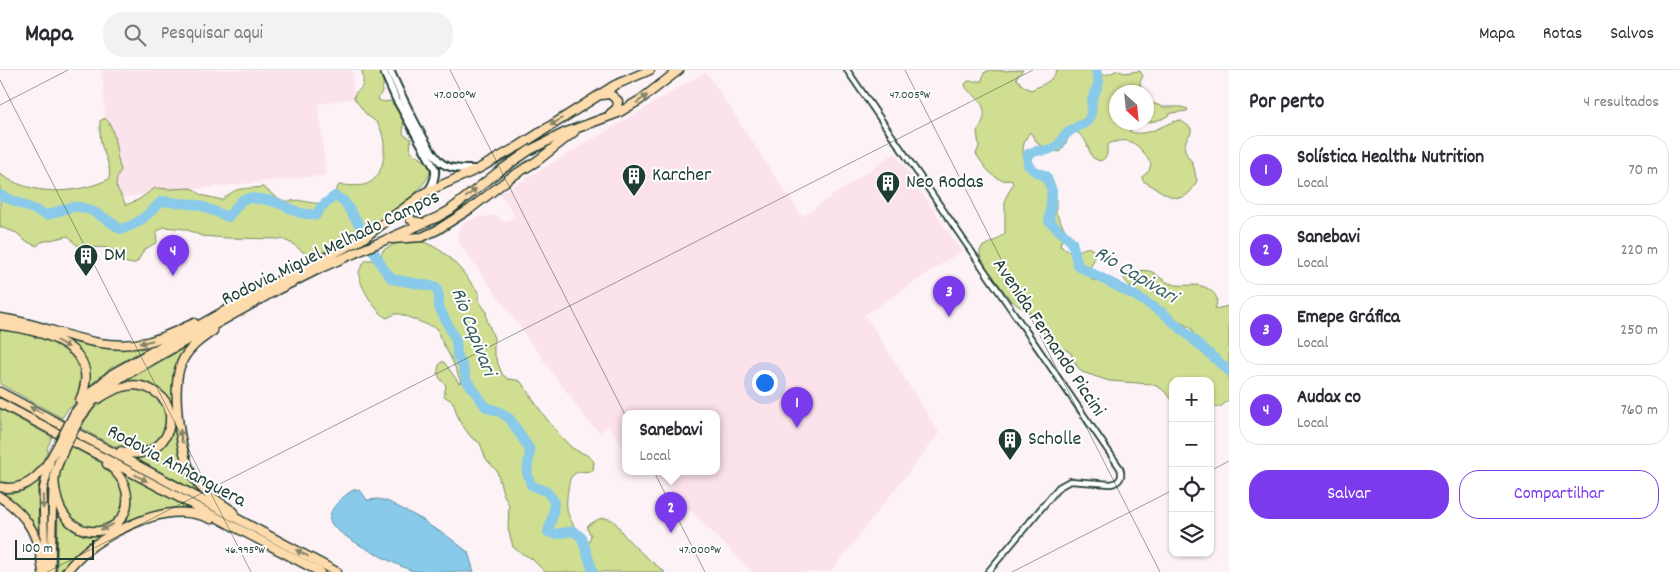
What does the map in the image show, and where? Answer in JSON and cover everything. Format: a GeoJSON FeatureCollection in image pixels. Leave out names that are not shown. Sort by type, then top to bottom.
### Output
{"type":"FeatureCollection","features":[{"type":"Feature","properties":{"kind":"highway","name":"Rodovia Miguel Melhado Campos"},"geometry":{"type":"LineString","coordinates":[[78,413],[99,384],[112,374],[239,302],[305,267],[352,246],[377,230],[426,192],[478,169],[519,146],[615,85],[650,70]]}},
{"type":"Feature","properties":{"kind":"highway","name":"Rodovia Miguel Melhado Campos"},"geometry":{"type":"LineString","coordinates":[[78,413],[88,406],[111,383],[315,271],[427,223],[450,210],[498,172],[530,150],[581,127],[618,114],[640,100],[679,70]]}},
{"type":"Feature","properties":{"kind":"highway"},"geometry":{"type":"LineString","coordinates":[[598,96],[610,94],[616,98],[618,104],[617,108],[601,121]]}},
{"type":"Feature","properties":{"kind":"highway"},"geometry":{"type":"LineString","coordinates":[[387,241],[422,237],[437,230],[470,209],[581,127]]}},
{"type":"Feature","properties":{"kind":"highway"},"geometry":{"type":"LineString","coordinates":[[426,192],[410,209],[409,214],[413,222],[427,223]]}},
{"type":"Feature","properties":{"kind":"highway"},"geometry":{"type":"LineString","coordinates":[[0,318],[32,324],[92,342],[124,345],[142,343],[159,338],[239,302]]}},
{"type":"Feature","properties":{"kind":"highway"},"geometry":{"type":"LineString","coordinates":[[240,311],[197,342],[188,353],[181,364],[178,375],[176,400],[184,455],[194,479],[211,496],[266,534]]}},
{"type":"Feature","properties":{"kind":"highway"},"geometry":{"type":"LineString","coordinates":[[0,325],[40,333],[65,344],[82,362],[85,372],[85,388],[78,413],[60,448],[54,477],[60,508],[67,520],[72,525],[91,532],[103,530],[115,524],[124,512],[127,498],[126,490],[117,472],[89,450]]}},
{"type":"Feature","properties":{"kind":"highway"},"geometry":{"type":"LineString","coordinates":[[88,406],[113,391],[134,385],[145,387],[162,398],[168,407],[170,416],[167,434],[162,442],[147,452],[134,455],[128,454],[90,440]]}},
{"type":"Feature","properties":{"kind":"highway"},"geometry":{"type":"LineString","coordinates":[[0,388],[12,398]]}},
{"type":"Feature","properties":{"kind":"highway","name":"Rodovia Anhanguera"},"geometry":{"type":"LineString","coordinates":[[0,392],[337,572]]}},
{"type":"Feature","properties":{"kind":"highway","name":"Rodovia Anhanguera"},"geometry":{"type":"LineString","coordinates":[[0,404],[320,572]]}},
{"type":"Feature","properties":{"kind":"highway"},"geometry":{"type":"LineString","coordinates":[[0,487],[13,488],[28,484],[39,474],[52,455],[60,448]]}},
{"type":"Feature","properties":{"kind":"highway"},"geometry":{"type":"LineString","coordinates":[[0,497],[19,512],[31,527],[41,552],[44,572]]}},
{"type":"Feature","properties":{"kind":"highway"},"geometry":{"type":"LineString","coordinates":[[66,572],[85,551],[102,540],[138,521],[160,514],[186,513],[206,517],[258,539]]}},
{"type":"Feature","properties":{"kind":"main road"},"geometry":{"type":"LineString","coordinates":[[44,572],[46,540],[43,490],[44,480],[52,455]]}},
{"type":"Feature","properties":{"kind":"main road"},"geometry":{"type":"LineString","coordinates":[[51,572],[52,491],[54,477]]}},
{"type":"Feature","properties":{"kind":"street","name":"Avenida Fernando Piccini"},"geometry":{"type":"LineString","coordinates":[[847,70],[1120,468],[1122,474],[1116,483],[1111,484],[1070,481],[1059,486],[988,572]]}},
{"type":"Feature","properties":{"kind":"street"},"geometry":{"type":"LineString","coordinates":[[386,71],[439,161],[450,167],[478,169]]}},
{"type":"Feature","properties":{"kind":"street"},"geometry":{"type":"LineString","coordinates":[[386,71],[396,99],[435,169],[436,176],[434,182],[426,192]]}},
{"type":"Feature","properties":{"kind":"shaded area"},"geometry":{"type":"Polygon","coordinates":[[[102,70],[352,70],[354,98],[318,104],[326,175],[111,198],[102,70]]]}},
{"type":"Feature","properties":{"kind":"shaded area"},"geometry":{"type":"Polygon","coordinates":[[[706,72],[802,217],[895,153],[961,251],[865,315],[939,433],[830,572],[753,572],[654,475],[720,475],[720,410],[622,410],[622,446],[609,426],[600,432],[589,423],[460,244],[458,232],[464,223],[476,218],[497,215],[503,223],[515,216],[500,194],[706,72]]]}},
{"type":"Feature","properties":{"kind":"green space"},"geometry":{"type":"Polygon","coordinates":[[[362,70],[380,70],[383,85],[378,99],[383,102],[390,101],[397,108],[402,120],[403,134],[411,139],[410,151],[425,161],[430,169],[427,178],[418,190],[405,202],[373,225],[343,243],[321,253],[307,255],[293,244],[282,239],[202,236],[185,229],[164,227],[156,232],[157,242],[144,250],[137,262],[132,264],[124,262],[113,250],[102,247],[87,248],[79,246],[68,236],[41,242],[37,246],[25,241],[17,233],[0,227],[0,174],[25,186],[54,191],[82,188],[109,179],[109,166],[100,135],[100,121],[105,118],[112,128],[121,170],[116,186],[126,205],[138,200],[155,188],[190,188],[201,195],[222,200],[237,190],[263,187],[283,200],[320,203],[328,200],[339,185],[357,186],[367,184],[379,174],[384,157],[384,148],[378,124],[366,114],[354,98],[355,93],[362,86],[362,70]]]}},
{"type":"Feature","properties":{"kind":"green space"},"geometry":{"type":"Polygon","coordinates":[[[990,70],[1023,70],[1016,78],[1023,86],[1031,90],[1043,85],[1057,70],[1097,70],[1103,75],[1118,70],[1124,73],[1140,71],[1143,76],[1140,85],[1109,85],[1109,130],[1131,130],[1129,131],[1142,133],[1180,120],[1191,128],[1191,133],[1185,142],[1185,148],[1193,163],[1197,181],[1191,191],[1179,198],[1165,194],[1143,181],[1142,177],[1149,171],[1151,164],[1141,149],[1127,141],[1109,144],[1107,156],[1100,161],[1093,158],[1085,141],[1075,131],[1070,135],[1059,152],[1039,145],[1030,132],[1024,144],[1023,156],[1026,165],[1047,176],[1055,186],[1056,213],[1069,237],[1061,241],[1060,246],[1073,254],[1086,248],[1094,251],[1094,260],[1088,272],[1092,280],[1115,284],[1136,295],[1123,276],[1128,273],[1144,270],[1153,272],[1172,284],[1205,287],[1216,296],[1215,309],[1229,306],[1229,366],[1194,336],[1192,329],[1175,319],[1229,371],[1229,400],[1221,406],[1214,407],[1214,377],[1169,377],[1169,397],[1162,389],[1152,384],[1109,381],[1082,372],[1070,352],[1050,342],[1029,311],[1018,306],[1009,298],[986,267],[980,251],[982,247],[1005,233],[1005,199],[1013,184],[1011,180],[995,177],[976,154],[979,147],[977,131],[984,118],[984,109],[965,84],[968,81],[982,81],[984,73],[990,70]]]}},
{"type":"Feature","properties":{"kind":"green space"},"geometry":{"type":"Polygon","coordinates":[[[1154,104],[1163,107],[1188,109],[1187,111],[1172,113],[1154,121],[1154,104]]]}},
{"type":"Feature","properties":{"kind":"green space"},"geometry":{"type":"Polygon","coordinates":[[[415,240],[426,243],[444,253],[466,276],[479,293],[479,301],[486,311],[487,320],[494,338],[494,353],[502,374],[508,379],[521,382],[562,438],[572,448],[589,456],[594,462],[593,471],[574,474],[570,479],[567,497],[568,512],[578,532],[589,542],[591,535],[587,529],[588,525],[600,519],[611,520],[616,523],[638,550],[665,572],[545,572],[531,558],[513,547],[508,528],[509,505],[503,493],[497,471],[486,459],[480,443],[471,437],[459,420],[453,402],[444,396],[446,385],[439,377],[438,371],[441,362],[444,362],[459,383],[461,382],[439,336],[438,329],[400,314],[387,318],[378,311],[369,299],[360,279],[360,270],[366,260],[373,260],[382,268],[380,259],[383,250],[399,242],[415,240]]]}},
{"type":"Feature","properties":{"kind":"green space"},"geometry":{"type":"Polygon","coordinates":[[[0,328],[29,334],[60,345],[72,354],[80,364],[83,378],[79,394],[71,408],[69,407],[62,418],[0,384],[0,328]]]}},
{"type":"Feature","properties":{"kind":"green space"},"geometry":{"type":"Polygon","coordinates":[[[42,330],[93,346],[118,349],[147,348],[109,369],[87,388],[88,376],[80,354],[42,330]]]}},
{"type":"Feature","properties":{"kind":"green space"},"geometry":{"type":"Polygon","coordinates":[[[188,346],[178,363],[182,459],[187,474],[196,487],[195,490],[133,457],[142,457],[155,452],[166,442],[171,429],[162,395],[123,383],[188,346]]]}},
{"type":"Feature","properties":{"kind":"green space"},"geometry":{"type":"Polygon","coordinates":[[[138,388],[155,396],[165,410],[166,426],[159,440],[153,445],[141,450],[121,449],[81,428],[98,405],[111,395],[138,388]]]}},
{"type":"Feature","properties":{"kind":"green space"},"geometry":{"type":"Polygon","coordinates":[[[0,409],[52,437],[38,472],[18,485],[0,484],[0,409]]]}},
{"type":"Feature","properties":{"kind":"green space"},"geometry":{"type":"Polygon","coordinates":[[[70,446],[102,464],[120,483],[123,494],[121,508],[112,521],[106,525],[91,528],[75,523],[64,507],[60,497],[59,477],[64,458],[70,446]]]}},
{"type":"Feature","properties":{"kind":"green space"},"geometry":{"type":"Polygon","coordinates":[[[122,473],[193,511],[163,512],[142,516],[105,537],[63,572],[57,572],[58,510],[71,528],[93,534],[109,532],[126,515],[122,473]]]}},
{"type":"Feature","properties":{"kind":"green space"},"geometry":{"type":"Polygon","coordinates":[[[39,481],[40,532],[38,535],[34,527],[0,493],[0,489],[28,487],[39,481]]]}},
{"type":"Feature","properties":{"kind":"water"},"geometry":{"type":"Polygon","coordinates":[[[355,489],[361,491],[367,500],[379,499],[389,502],[446,535],[468,552],[474,572],[413,571],[382,557],[345,536],[331,523],[330,514],[341,499],[355,489]]]}},
{"type":"Feature","properties":{"kind":"waterway","name":"Rio Capivari"},"geometry":{"type":"LineString","coordinates":[[1096,70],[1099,82],[1092,100],[1091,114],[1087,122],[1071,130],[1063,137],[1059,145],[1048,150],[1028,154],[1028,165],[1036,172],[1046,176],[1052,191],[1049,221],[1072,242],[1078,266],[1134,295],[1163,313],[1229,371]]}},
{"type":"Feature","properties":{"kind":"waterway","name":"Rio Capivari"},"geometry":{"type":"LineString","coordinates":[[0,195],[47,215],[71,208],[85,208],[120,229],[138,222],[162,201],[199,205],[228,217],[242,200],[249,198],[268,200],[300,213],[316,215],[321,207],[335,196],[344,201],[383,268],[392,279],[436,287],[439,296],[439,307],[456,341],[457,355],[467,381],[486,407],[500,412],[510,419],[530,450],[527,473],[531,485],[547,492],[554,501],[548,532],[555,534],[574,531],[582,538],[593,572]]}},
{"type":"Feature","properties":{"kind":"place","name":"Karcher"},"geometry":{"type":"Point","coordinates":[634,197]}},
{"type":"Feature","properties":{"kind":"place","name":"Neo Rodas"},"geometry":{"type":"Point","coordinates":[888,204]}},
{"type":"Feature","properties":{"kind":"place","name":"Audax co"},"geometry":{"type":"Point","coordinates":[173,276]}},
{"type":"Feature","properties":{"kind":"place","name":"DM"},"geometry":{"type":"Point","coordinates":[86,277]}},
{"type":"Feature","properties":{"kind":"place","name":"Emepe Gráfica"},"geometry":{"type":"Point","coordinates":[949,317]}},
{"type":"Feature","properties":{"kind":"place","name":"Solística Health& Nutrition"},"geometry":{"type":"Point","coordinates":[797,428]}},
{"type":"Feature","properties":{"kind":"place","name":"Scholle"},"geometry":{"type":"Point","coordinates":[1010,461]}},
{"type":"Feature","properties":{"kind":"place","name":"Sanebavi"},"geometry":{"type":"Point","coordinates":[671,533]}}]}
